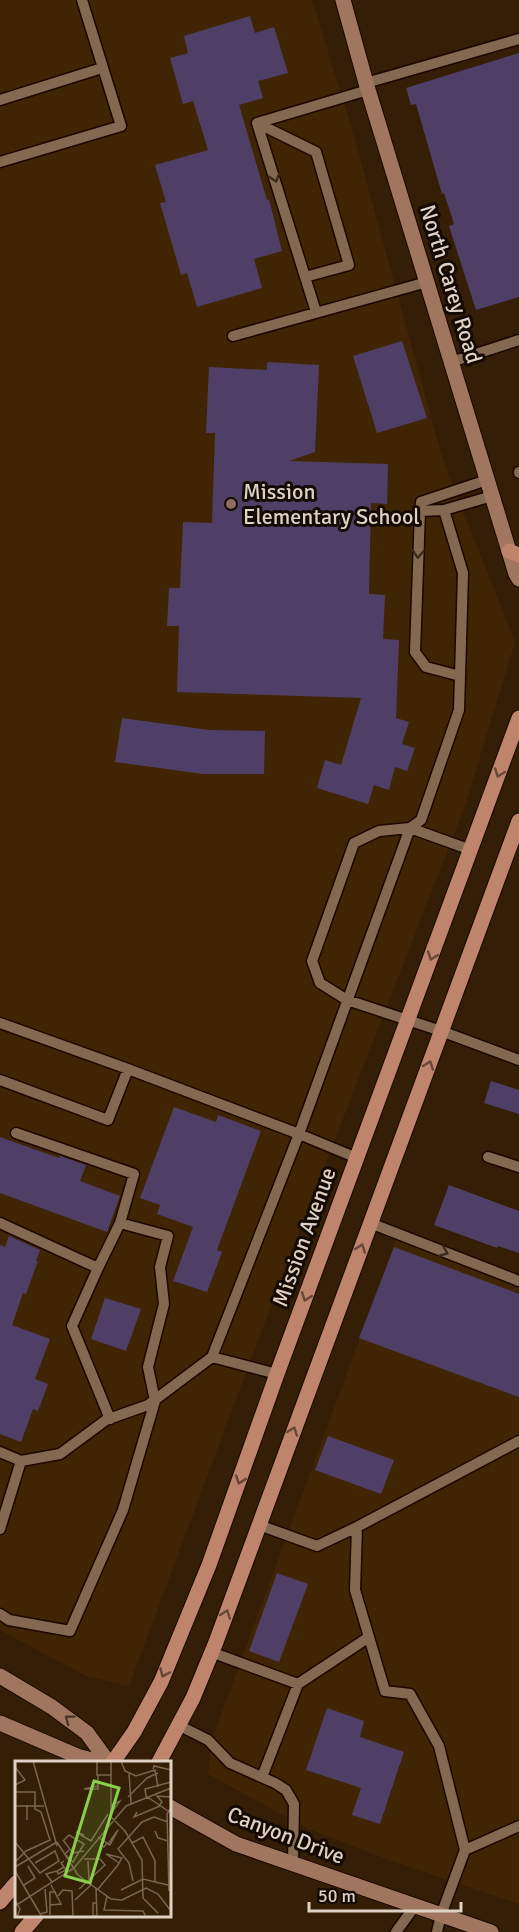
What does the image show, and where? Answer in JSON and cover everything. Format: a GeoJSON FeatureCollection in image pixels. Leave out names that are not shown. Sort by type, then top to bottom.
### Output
{"type":"FeatureCollection","features":[{"type":"Feature","properties":{"kind":"main road","name":"Mission Avenue"},"geometry":{"type":"LineString","coordinates":[[114,1761],[147,1708],[184,1629],[519,718]]}},
{"type":"Feature","properties":{"kind":"main road"},"geometry":{"type":"LineString","coordinates":[[160,1761],[180,1726],[211,1652],[519,821]]}},
{"type":"Feature","properties":{"kind":"main road"},"geometry":{"type":"LineString","coordinates":[[0,1902],[15,1884]]}},
{"type":"Feature","properties":{"kind":"main road"},"geometry":{"type":"LineString","coordinates":[[22,1932],[35,1917]]}},
{"type":"Feature","properties":{"kind":"street","name":"North Carey Road"},"geometry":{"type":"LineString","coordinates":[[343,0],[487,480],[514,553],[519,579]]}},
{"type":"Feature","properties":{"kind":"street"},"geometry":{"type":"LineString","coordinates":[[0,1676],[52,1707],[87,1733],[107,1761]]}},
{"type":"Feature","properties":{"kind":"street"},"geometry":{"type":"LineString","coordinates":[[0,1723],[77,1756],[95,1761]]}},
{"type":"Feature","properties":{"kind":"street","name":"Canyon Drive"},"geometry":{"type":"LineString","coordinates":[[171,1807],[236,1844],[491,1932]]}},
{"type":"Feature","properties":{"kind":"lane"},"geometry":{"type":"LineString","coordinates":[[0,162],[120,126],[82,0]]}},
{"type":"Feature","properties":{"kind":"lane"},"geometry":{"type":"LineString","coordinates":[[257,123],[519,39]]}},
{"type":"Feature","properties":{"kind":"lane"},"geometry":{"type":"LineString","coordinates":[[0,100],[102,68]]}},
{"type":"Feature","properties":{"kind":"lane"},"geometry":{"type":"LineString","coordinates":[[257,123],[316,152],[349,265],[305,277]]}},
{"type":"Feature","properties":{"kind":"lane"},"geometry":{"type":"LineString","coordinates":[[257,123],[316,312]]}},
{"type":"Feature","properties":{"kind":"lane"},"geometry":{"type":"LineString","coordinates":[[233,336],[427,282]]}},
{"type":"Feature","properties":{"kind":"lane"},"geometry":{"type":"LineString","coordinates":[[451,362],[519,340]]}},
{"type":"Feature","properties":{"kind":"lane"},"geometry":{"type":"LineString","coordinates":[[460,676],[426,667],[415,652],[421,501],[487,480]]}},
{"type":"Feature","properties":{"kind":"lane"},"geometry":{"type":"LineString","coordinates":[[420,511],[444,510],[492,496]]}},
{"type":"Feature","properties":{"kind":"lane"},"geometry":{"type":"LineString","coordinates":[[0,1452],[21,1461],[60,1454],[110,1419],[148,1406],[212,1357],[298,1134],[410,828],[421,820],[459,710],[463,573],[444,510]]}},
{"type":"Feature","properties":{"kind":"lane"},"geometry":{"type":"LineString","coordinates":[[471,850],[410,828],[379,831],[354,843],[312,961],[320,983],[347,1000],[519,1060]]}},
{"type":"Feature","properties":{"kind":"lane"},"geometry":{"type":"LineString","coordinates":[[0,1023],[128,1069],[357,1158]]}},
{"type":"Feature","properties":{"kind":"lane"},"geometry":{"type":"LineString","coordinates":[[0,1080],[108,1120],[128,1069]]}},
{"type":"Feature","properties":{"kind":"lane"},"geometry":{"type":"LineString","coordinates":[[16,1133],[134,1174],[120,1223],[72,1326],[110,1419]]}},
{"type":"Feature","properties":{"kind":"lane"},"geometry":{"type":"LineString","coordinates":[[488,1157],[519,1167]]}},
{"type":"Feature","properties":{"kind":"lane"},"geometry":{"type":"LineString","coordinates":[[0,1223],[98,1268]]}},
{"type":"Feature","properties":{"kind":"lane"},"geometry":{"type":"LineString","coordinates":[[0,1614],[9,1620],[70,1631],[123,1510],[155,1401],[148,1367],[164,1304],[160,1267],[168,1236],[120,1223]]}},
{"type":"Feature","properties":{"kind":"lane"},"geometry":{"type":"LineString","coordinates":[[370,1223],[519,1281]]}},
{"type":"Feature","properties":{"kind":"lane"},"geometry":{"type":"LineString","coordinates":[[212,1357],[277,1374]]}},
{"type":"Feature","properties":{"kind":"lane"},"geometry":{"type":"LineString","coordinates":[[259,1524],[317,1546],[519,1441]]}},
{"type":"Feature","properties":{"kind":"lane"},"geometry":{"type":"LineString","coordinates":[[0,1529],[21,1461]]}},
{"type":"Feature","properties":{"kind":"lane"},"geometry":{"type":"LineString","coordinates":[[357,1527],[355,1590],[385,1691],[410,1694],[439,1746],[465,1850],[437,1932]]}},
{"type":"Feature","properties":{"kind":"lane"},"geometry":{"type":"LineString","coordinates":[[262,1777],[298,1684],[369,1637]]}},
{"type":"Feature","properties":{"kind":"lane"},"geometry":{"type":"LineString","coordinates":[[211,1652],[298,1684]]}},
{"type":"Feature","properties":{"kind":"lane"},"geometry":{"type":"LineString","coordinates":[[180,1726],[208,1740],[230,1763],[286,1790],[294,1804],[292,1864]]}},
{"type":"Feature","properties":{"kind":"lane"},"geometry":{"type":"LineString","coordinates":[[465,1850],[519,1826]]}},
{"type":"Feature","properties":{"kind":"lane"},"geometry":{"type":"LineString","coordinates":[[396,1932],[415,1906]]}},
{"type":"Feature","properties":{"kind":"shaded area"},"geometry":{"type":"Polygon","coordinates":[[[0,0],[312,0],[352,129],[443,460],[515,642],[465,806],[293,1247],[129,1686],[86,1676],[0,1630],[0,0]]]}},
{"type":"Feature","properties":{"kind":"shaded area"},"geometry":{"type":"Polygon","coordinates":[[[400,1229],[519,1274],[519,1904],[389,1860],[306,1828],[208,1774],[212,1739],[400,1229]]]}},
{"type":"Feature","properties":{"kind":"building"},"geometry":{"type":"Polygon","coordinates":[[[250,16],[255,33],[274,27],[288,73],[258,81],[263,98],[239,105],[267,200],[269,199],[282,251],[254,259],[262,288],[197,307],[187,273],[181,275],[160,203],[166,202],[155,165],[208,150],[193,101],[183,104],[170,58],[188,53],[184,36],[250,16]]]}},
{"type":"Feature","properties":{"kind":"building"},"geometry":{"type":"Polygon","coordinates":[[[519,53],[519,297],[476,310],[449,226],[454,224],[444,193],[442,194],[416,104],[411,105],[406,88],[519,53]]]}},
{"type":"Feature","properties":{"kind":"building"},"geometry":{"type":"Polygon","coordinates":[[[402,341],[427,418],[377,433],[353,356],[402,341]]]}},
{"type":"Feature","properties":{"kind":"building"},"geometry":{"type":"Polygon","coordinates":[[[267,362],[319,365],[315,452],[289,461],[388,464],[387,504],[371,503],[369,594],[385,595],[383,639],[399,640],[396,718],[409,722],[402,744],[415,748],[407,771],[395,767],[389,790],[374,785],[368,804],[317,788],[325,760],[341,765],[361,698],[177,692],[179,626],[167,626],[169,588],[180,588],[183,522],[212,523],[215,433],[206,433],[209,367],[267,370],[267,362]]]}},
{"type":"Feature","properties":{"kind":"building"},"geometry":{"type":"Polygon","coordinates":[[[122,718],[209,730],[265,731],[264,774],[203,774],[115,762],[122,718]]]}},
{"type":"Feature","properties":{"kind":"building"},"geometry":{"type":"Polygon","coordinates":[[[491,1081],[519,1090],[519,1114],[484,1103],[491,1081]]]}},
{"type":"Feature","properties":{"kind":"building"},"geometry":{"type":"Polygon","coordinates":[[[174,1107],[216,1122],[218,1115],[261,1131],[217,1250],[222,1252],[207,1292],[173,1281],[193,1227],[157,1214],[160,1205],[140,1198],[174,1107]]]}},
{"type":"Feature","properties":{"kind":"building"},"geometry":{"type":"Polygon","coordinates":[[[0,1137],[86,1165],[80,1181],[120,1196],[107,1232],[0,1193],[0,1137]]]}},
{"type":"Feature","properties":{"kind":"building"},"geometry":{"type":"Polygon","coordinates":[[[449,1185],[519,1211],[519,1253],[498,1246],[497,1248],[434,1225],[449,1185]]]}},
{"type":"Feature","properties":{"kind":"building"},"geometry":{"type":"Polygon","coordinates":[[[9,1236],[40,1250],[26,1294],[23,1293],[12,1325],[50,1339],[35,1379],[48,1384],[38,1411],[33,1409],[21,1442],[0,1434],[0,1245],[5,1247],[9,1236]]]}},
{"type":"Feature","properties":{"kind":"building"},"geometry":{"type":"Polygon","coordinates":[[[394,1247],[519,1294],[519,1397],[359,1338],[394,1247]]]}},
{"type":"Feature","properties":{"kind":"building"},"geometry":{"type":"Polygon","coordinates":[[[105,1298],[141,1309],[126,1351],[91,1339],[105,1298]]]}},
{"type":"Feature","properties":{"kind":"building"},"geometry":{"type":"Polygon","coordinates":[[[328,1436],[394,1460],[381,1494],[315,1470],[328,1436]]]}},
{"type":"Feature","properties":{"kind":"building"},"geometry":{"type":"Polygon","coordinates":[[[277,1573],[308,1584],[279,1662],[249,1651],[277,1573]]]}},
{"type":"Feature","properties":{"kind":"building"},"geometry":{"type":"Polygon","coordinates":[[[327,1708],[364,1721],[360,1737],[404,1752],[380,1824],[352,1815],[361,1788],[306,1770],[327,1708]]]}},
{"type":"Feature","properties":{"kind":"place","name":"Mission Elementary School"},"geometry":{"type":"Point","coordinates":[231,504]}}]}
